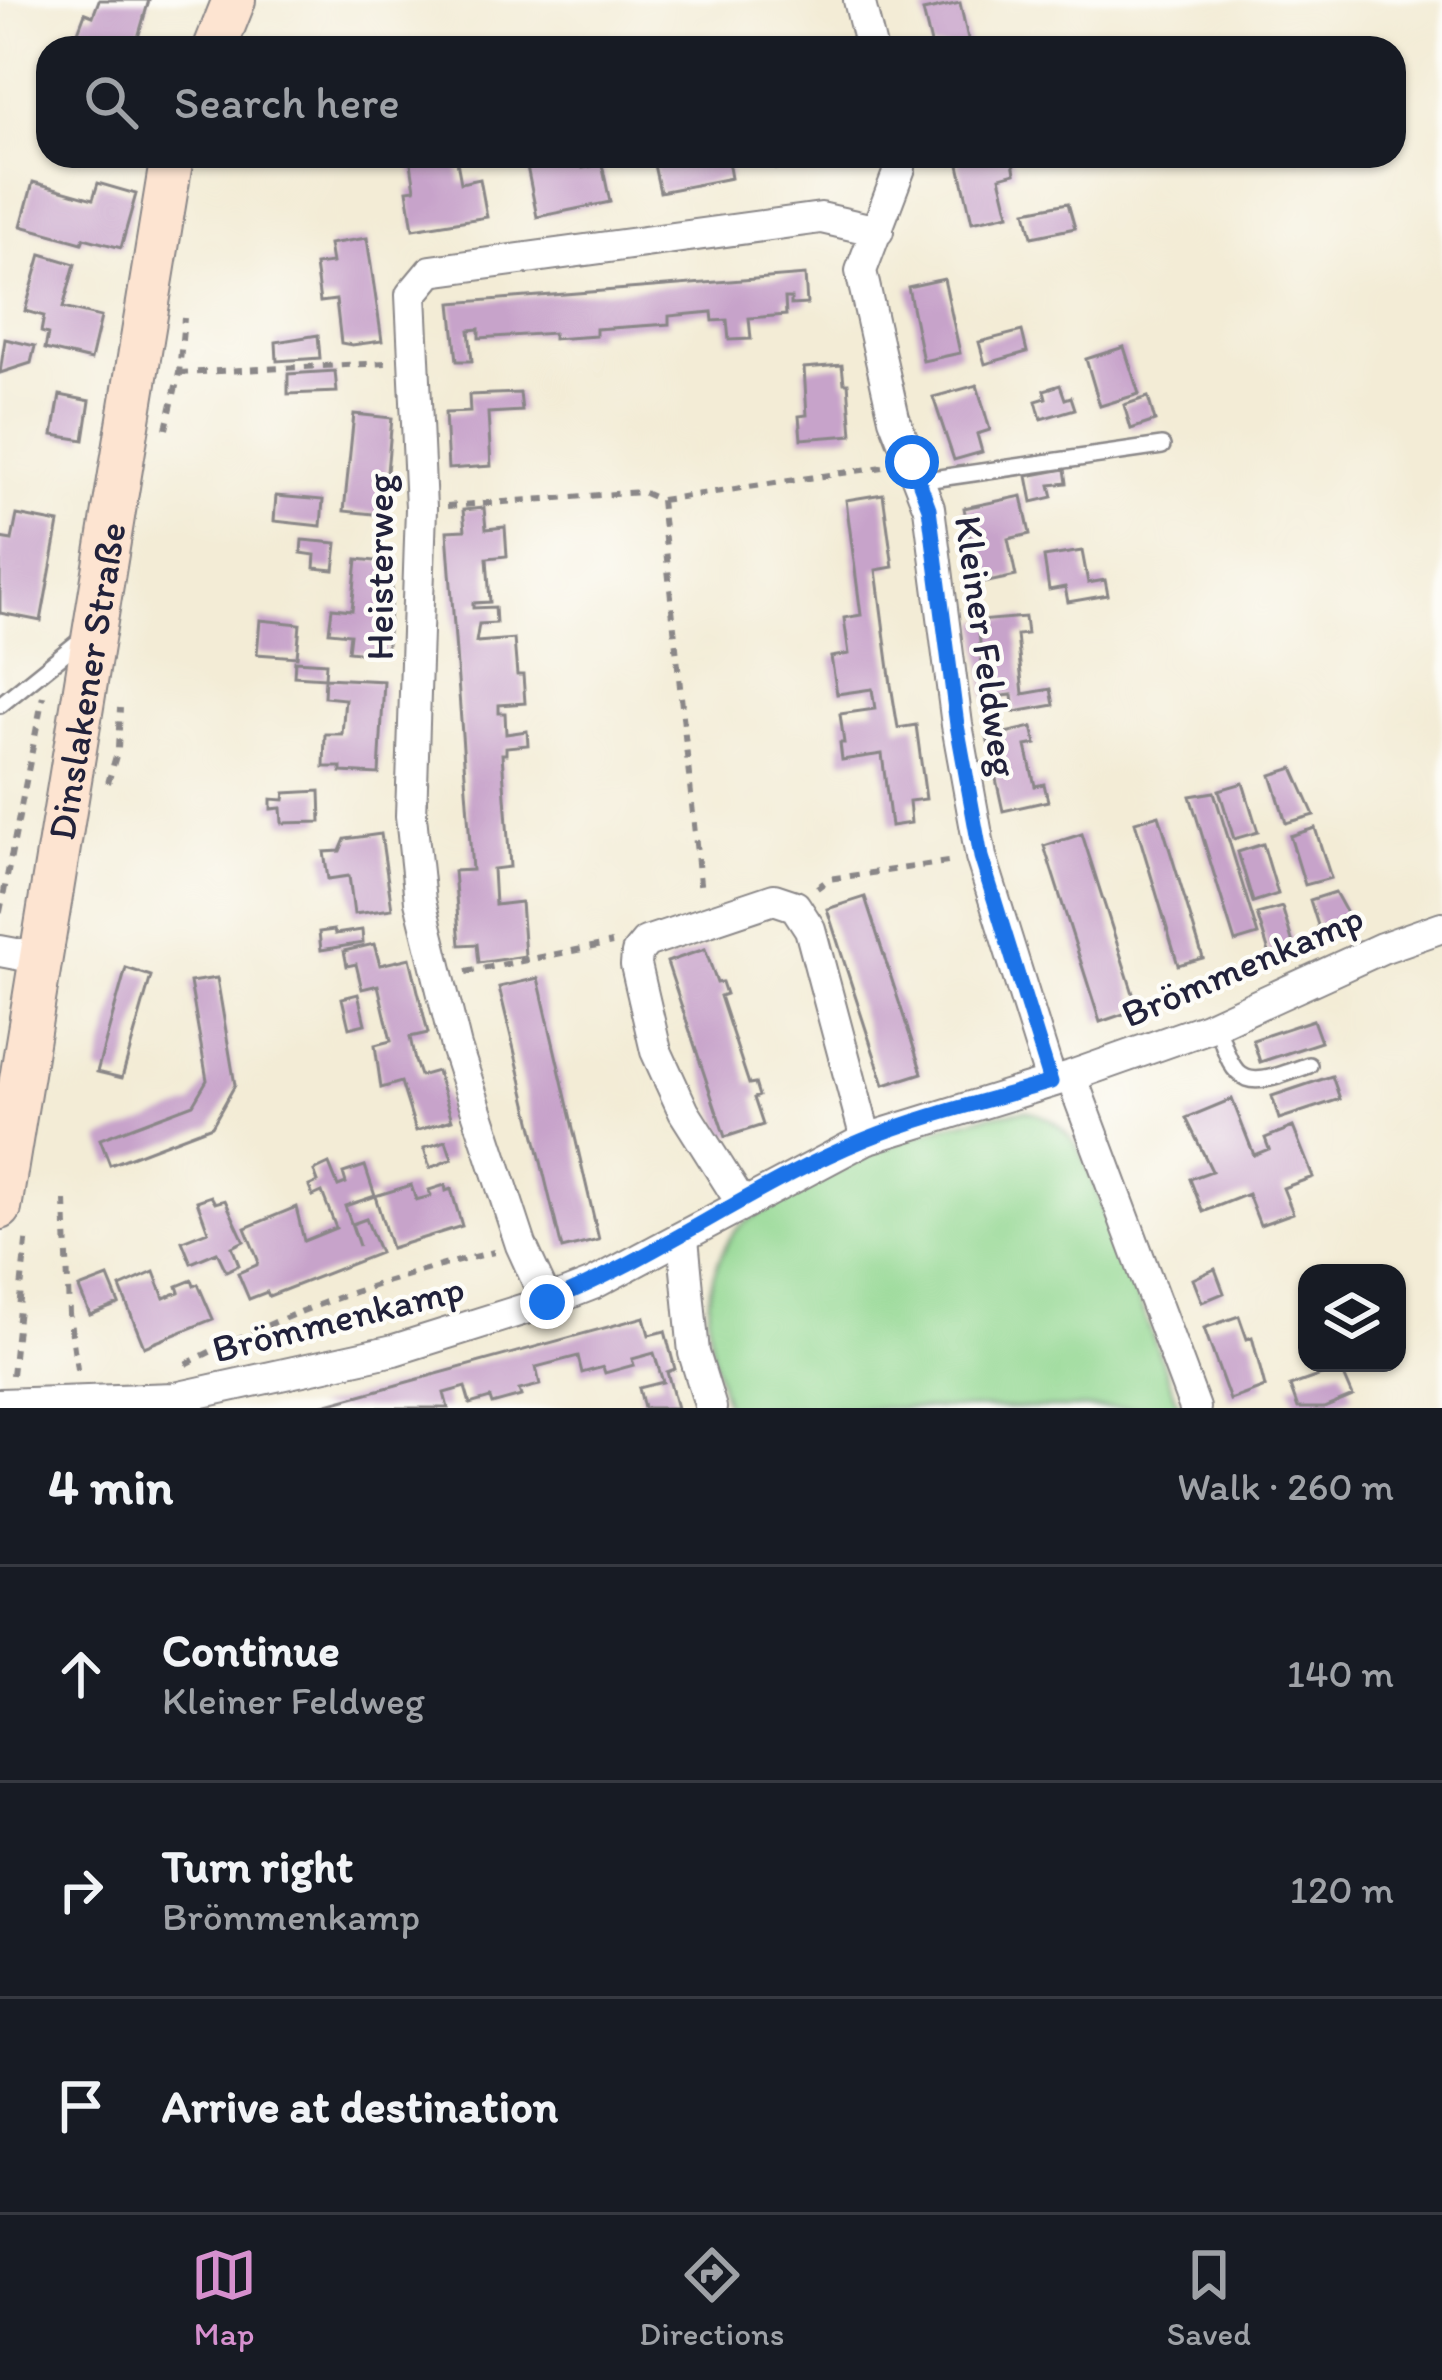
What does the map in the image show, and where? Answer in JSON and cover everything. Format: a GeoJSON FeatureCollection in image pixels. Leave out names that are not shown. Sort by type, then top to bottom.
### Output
{"type":"FeatureCollection","features":[{"type":"Feature","properties":{"kind":"main road"},"geometry":{"type":"LineString","coordinates":[[220,36],[234,0]]}},
{"type":"Feature","properties":{"kind":"main road","name":"Dinslakener Straße"},"geometry":{"type":"LineString","coordinates":[[0,1208],[19,955],[95,629],[170,168]]}},
{"type":"Feature","properties":{"kind":"street"},"geometry":{"type":"LineString","coordinates":[[859,0],[868,36]]}},
{"type":"Feature","properties":{"kind":"street","name":"Kleiner Feldweg"},"geometry":{"type":"LineString","coordinates":[[900,168],[861,271],[894,418],[929,508],[957,725],[981,857],[1061,1079],[1195,1408]]}},
{"type":"Feature","properties":{"kind":"street","name":"Heisterweg"},"geometry":{"type":"LineString","coordinates":[[547,1302],[521,1246],[456,1047],[420,901],[411,816],[422,508],[411,295],[431,271],[821,218],[878,231]]}},
{"type":"Feature","properties":{"kind":"street"},"geometry":{"type":"LineString","coordinates":[[741,1202],[683,1112],[656,1051],[635,965],[637,952],[646,942],[774,899],[795,906],[809,929],[866,1139]]}},
{"type":"Feature","properties":{"kind":"street","name":"Brömmenkamp"},"geometry":{"type":"LineString","coordinates":[[0,1404],[177,1392],[394,1349],[547,1302],[683,1238],[741,1202],[866,1139],[1061,1079],[1217,1023],[1382,948],[1442,927]]}},
{"type":"Feature","properties":{"kind":"street"},"geometry":{"type":"LineString","coordinates":[[683,1238],[694,1353],[711,1408]]}},
{"type":"Feature","properties":{"kind":"lane"},"geometry":{"type":"LineString","coordinates":[[915,472],[1162,446]]}},
{"type":"Feature","properties":{"kind":"lane"},"geometry":{"type":"LineString","coordinates":[[0,705],[95,629]]}},
{"type":"Feature","properties":{"kind":"lane"},"geometry":{"type":"LineString","coordinates":[[1217,1023],[1227,1059],[1235,1074],[1246,1081],[1263,1082],[1309,1065]]}},
{"type":"Feature","properties":{"kind":"path"},"geometry":{"type":"LineString","coordinates":[[179,374],[413,362]]}},
{"type":"Feature","properties":{"kind":"path"},"geometry":{"type":"LineString","coordinates":[[422,508],[642,492],[661,500],[915,472]]}},
{"type":"Feature","properties":{"kind":"path"},"geometry":{"type":"LineString","coordinates":[[661,500],[704,921]]}},
{"type":"Feature","properties":{"kind":"path"},"geometry":{"type":"LineString","coordinates":[[795,906],[829,879],[981,857]]}},
{"type":"Feature","properties":{"kind":"path"},"geometry":{"type":"LineString","coordinates":[[440,978],[612,943],[637,952]]}},
{"type":"Feature","properties":{"kind":"path"},"geometry":{"type":"LineString","coordinates":[[64,1200],[69,1314],[81,1401]]}},
{"type":"Feature","properties":{"kind":"path"},"geometry":{"type":"LineString","coordinates":[[177,1392],[253,1329],[379,1281],[521,1246]]}},
{"type":"Feature","properties":{"kind":"green space"},"geometry":{"type":"Polygon","coordinates":[[[1026,1110],[1059,1126],[1082,1154],[1180,1408],[727,1408],[708,1318],[712,1281],[736,1230],[803,1188],[895,1144],[960,1122],[1026,1110]]]}},
{"type":"Feature","properties":{"kind":"building"},"geometry":{"type":"Polygon","coordinates":[[[99,0],[149,0],[138,36],[76,36],[85,13],[93,16],[99,0]]]}},
{"type":"Feature","properties":{"kind":"building"},"geometry":{"type":"Polygon","coordinates":[[[960,3],[967,36],[929,36],[923,11],[960,3]]]}},
{"type":"Feature","properties":{"kind":"building"},"geometry":{"type":"Polygon","coordinates":[[[412,168],[458,168],[461,183],[480,179],[487,217],[413,229],[407,190],[415,189],[412,168]]]}},
{"type":"Feature","properties":{"kind":"building"},"geometry":{"type":"Polygon","coordinates":[[[527,168],[603,168],[610,202],[537,217],[527,168]]]}},
{"type":"Feature","properties":{"kind":"building"},"geometry":{"type":"Polygon","coordinates":[[[655,168],[729,168],[731,178],[660,192],[655,168]]]}},
{"type":"Feature","properties":{"kind":"building"},"geometry":{"type":"Polygon","coordinates":[[[960,168],[1014,168],[1015,173],[1000,177],[1009,214],[972,222],[960,168]]]}},
{"type":"Feature","properties":{"kind":"building"},"geometry":{"type":"Polygon","coordinates":[[[33,182],[93,199],[98,183],[136,194],[121,248],[21,226],[33,182]]]}},
{"type":"Feature","properties":{"kind":"building"},"geometry":{"type":"Polygon","coordinates":[[[1068,203],[1075,228],[1032,237],[1026,211],[1068,203]]]}},
{"type":"Feature","properties":{"kind":"building"},"geometry":{"type":"Polygon","coordinates":[[[367,238],[382,341],[341,343],[336,300],[320,302],[315,265],[332,263],[329,244],[367,238]]]}},
{"type":"Feature","properties":{"kind":"building"},"geometry":{"type":"Polygon","coordinates":[[[41,254],[75,264],[63,308],[101,317],[91,360],[45,349],[44,316],[25,311],[41,254]]]}},
{"type":"Feature","properties":{"kind":"building"},"geometry":{"type":"Polygon","coordinates":[[[805,275],[807,304],[791,305],[791,298],[785,298],[786,315],[749,318],[751,339],[729,340],[727,320],[713,321],[712,312],[669,316],[669,324],[596,329],[596,336],[553,339],[553,333],[479,338],[479,329],[469,330],[472,361],[457,361],[451,303],[805,275]]]}},
{"type":"Feature","properties":{"kind":"building"},"geometry":{"type":"Polygon","coordinates":[[[944,279],[960,353],[923,361],[908,287],[944,279]]]}},
{"type":"Feature","properties":{"kind":"building"},"geometry":{"type":"Polygon","coordinates":[[[1022,331],[1027,352],[985,364],[979,342],[1022,331]]]}},
{"type":"Feature","properties":{"kind":"building"},"geometry":{"type":"Polygon","coordinates":[[[318,335],[320,358],[277,361],[276,342],[318,335]]]}},
{"type":"Feature","properties":{"kind":"building"},"geometry":{"type":"Polygon","coordinates":[[[5,339],[35,346],[31,363],[0,373],[5,339]]]}},
{"type":"Feature","properties":{"kind":"building"},"geometry":{"type":"Polygon","coordinates":[[[1124,347],[1139,394],[1100,406],[1086,359],[1124,347]]]}},
{"type":"Feature","properties":{"kind":"building"},"geometry":{"type":"Polygon","coordinates":[[[842,365],[852,435],[801,439],[799,416],[807,415],[804,368],[842,365]]]}},
{"type":"Feature","properties":{"kind":"building"},"geometry":{"type":"Polygon","coordinates":[[[335,371],[337,392],[288,394],[288,374],[335,371]]]}},
{"type":"Feature","properties":{"kind":"building"},"geometry":{"type":"Polygon","coordinates":[[[977,385],[990,430],[977,434],[982,452],[954,460],[933,397],[977,385]]]}},
{"type":"Feature","properties":{"kind":"building"},"geometry":{"type":"Polygon","coordinates":[[[1060,385],[1075,409],[1041,419],[1036,401],[1046,398],[1044,390],[1060,385]]]}},
{"type":"Feature","properties":{"kind":"building"},"geometry":{"type":"Polygon","coordinates":[[[520,393],[522,411],[488,413],[491,466],[448,469],[445,413],[470,412],[469,395],[520,393]]]}},
{"type":"Feature","properties":{"kind":"building"},"geometry":{"type":"Polygon","coordinates":[[[60,395],[90,401],[84,440],[53,435],[60,395]]]}},
{"type":"Feature","properties":{"kind":"building"},"geometry":{"type":"Polygon","coordinates":[[[1148,397],[1155,421],[1131,429],[1124,405],[1148,397]]]}},
{"type":"Feature","properties":{"kind":"building"},"geometry":{"type":"Polygon","coordinates":[[[354,414],[392,418],[383,515],[344,511],[354,414]]]}},
{"type":"Feature","properties":{"kind":"building"},"geometry":{"type":"Polygon","coordinates":[[[1065,469],[1067,483],[1050,485],[1053,497],[1032,502],[1027,476],[1065,469]]]}},
{"type":"Feature","properties":{"kind":"building"},"geometry":{"type":"Polygon","coordinates":[[[883,494],[893,567],[876,570],[891,685],[898,728],[916,725],[926,799],[909,801],[911,823],[891,826],[882,754],[842,760],[840,714],[875,709],[872,689],[837,694],[831,657],[849,654],[844,618],[861,615],[846,500],[883,494]]]}},
{"type":"Feature","properties":{"kind":"building"},"geometry":{"type":"Polygon","coordinates":[[[276,496],[323,500],[321,526],[274,521],[276,496]]]}},
{"type":"Feature","properties":{"kind":"building"},"geometry":{"type":"Polygon","coordinates":[[[1022,496],[1030,534],[1008,539],[1016,576],[979,584],[964,508],[1022,496]]]}},
{"type":"Feature","properties":{"kind":"building"},"geometry":{"type":"Polygon","coordinates":[[[484,508],[486,529],[505,527],[507,556],[487,558],[490,602],[473,603],[473,608],[495,607],[496,623],[479,624],[476,642],[514,639],[525,703],[499,705],[499,713],[505,713],[506,734],[527,731],[528,745],[506,747],[502,754],[510,867],[493,869],[495,905],[521,902],[525,956],[479,963],[477,944],[460,945],[454,871],[472,870],[447,531],[465,530],[463,510],[484,508]]]}},
{"type":"Feature","properties":{"kind":"building"},"geometry":{"type":"Polygon","coordinates":[[[17,515],[59,523],[41,621],[0,613],[0,538],[12,540],[17,515]]]}},
{"type":"Feature","properties":{"kind":"building"},"geometry":{"type":"Polygon","coordinates":[[[302,540],[337,543],[334,570],[314,568],[315,555],[301,553],[302,540]]]}},
{"type":"Feature","properties":{"kind":"building"},"geometry":{"type":"Polygon","coordinates":[[[1082,551],[1088,583],[1105,580],[1108,595],[1068,602],[1065,587],[1049,590],[1044,557],[1082,551]]]}},
{"type":"Feature","properties":{"kind":"building"},"geometry":{"type":"Polygon","coordinates":[[[357,559],[394,563],[386,655],[348,651],[350,634],[329,632],[332,608],[352,610],[357,559]]]}},
{"type":"Feature","properties":{"kind":"building"},"geometry":{"type":"Polygon","coordinates":[[[1025,617],[1027,634],[1017,635],[1023,694],[1051,689],[1054,705],[1014,712],[1012,695],[985,698],[978,621],[1025,617]]]}},
{"type":"Feature","properties":{"kind":"building"},"geometry":{"type":"Polygon","coordinates":[[[260,620],[300,624],[297,657],[257,654],[260,620]]]}},
{"type":"Feature","properties":{"kind":"building"},"geometry":{"type":"Polygon","coordinates":[[[295,661],[326,663],[325,678],[294,676],[295,661]]]}},
{"type":"Feature","properties":{"kind":"building"},"geometry":{"type":"Polygon","coordinates":[[[325,678],[384,681],[379,774],[324,767],[325,734],[342,734],[345,699],[324,697],[325,678]]]}},
{"type":"Feature","properties":{"kind":"building"},"geometry":{"type":"Polygon","coordinates":[[[1032,727],[1036,744],[1026,746],[1035,786],[1044,784],[1048,801],[1003,811],[987,737],[1032,727]]]}},
{"type":"Feature","properties":{"kind":"building"},"geometry":{"type":"Polygon","coordinates":[[[1293,768],[1314,815],[1286,823],[1271,775],[1293,768]]]}},
{"type":"Feature","properties":{"kind":"building"},"geometry":{"type":"Polygon","coordinates":[[[1243,783],[1258,832],[1234,839],[1219,790],[1243,783]]]}},
{"type":"Feature","properties":{"kind":"building"},"geometry":{"type":"Polygon","coordinates":[[[320,791],[321,822],[282,823],[281,808],[271,809],[271,799],[284,800],[285,793],[320,791]]]}},
{"type":"Feature","properties":{"kind":"building"},"geometry":{"type":"Polygon","coordinates":[[[1214,792],[1258,935],[1235,942],[1190,796],[1214,792]]]}},
{"type":"Feature","properties":{"kind":"building"},"geometry":{"type":"Polygon","coordinates":[[[1159,815],[1203,958],[1178,965],[1135,822],[1159,815]]]}},
{"type":"Feature","properties":{"kind":"building"},"geometry":{"type":"Polygon","coordinates":[[[1315,828],[1331,878],[1305,885],[1290,836],[1315,828]]]}},
{"type":"Feature","properties":{"kind":"building"},"geometry":{"type":"Polygon","coordinates":[[[381,834],[392,909],[354,914],[349,876],[328,879],[324,852],[340,851],[345,839],[381,834]]]}},
{"type":"Feature","properties":{"kind":"building"},"geometry":{"type":"Polygon","coordinates":[[[1082,834],[1138,1009],[1100,1022],[1044,846],[1082,834]]]}},
{"type":"Feature","properties":{"kind":"building"},"geometry":{"type":"Polygon","coordinates":[[[1263,844],[1278,894],[1253,902],[1238,852],[1263,844]]]}},
{"type":"Feature","properties":{"kind":"building"},"geometry":{"type":"Polygon","coordinates":[[[1335,892],[1355,928],[1322,938],[1310,900],[1335,892]]]}},
{"type":"Feature","properties":{"kind":"building"},"geometry":{"type":"Polygon","coordinates":[[[865,897],[922,1073],[884,1085],[827,909],[865,897]]]}},
{"type":"Feature","properties":{"kind":"building"},"geometry":{"type":"Polygon","coordinates":[[[1282,907],[1297,957],[1273,965],[1257,914],[1282,907]]]}},
{"type":"Feature","properties":{"kind":"building"},"geometry":{"type":"Polygon","coordinates":[[[334,930],[335,934],[362,930],[363,943],[321,950],[319,932],[334,930]]]}},
{"type":"Feature","properties":{"kind":"building"},"geometry":{"type":"Polygon","coordinates":[[[374,944],[380,965],[410,958],[428,1033],[410,1037],[415,1061],[420,1076],[437,1071],[452,1120],[416,1131],[401,1082],[381,1088],[375,1045],[391,1041],[378,985],[362,989],[356,964],[347,966],[344,951],[374,944]]]}},
{"type":"Feature","properties":{"kind":"building"},"geometry":{"type":"Polygon","coordinates":[[[705,949],[726,994],[720,996],[749,1084],[755,1083],[759,1096],[754,1098],[763,1125],[725,1137],[667,962],[705,949]]]}},
{"type":"Feature","properties":{"kind":"building"},"geometry":{"type":"Polygon","coordinates":[[[126,968],[151,976],[122,1078],[97,1072],[126,968]]]}},
{"type":"Feature","properties":{"kind":"building"},"geometry":{"type":"Polygon","coordinates":[[[217,978],[235,1085],[212,1126],[110,1165],[100,1139],[193,1104],[207,1080],[190,982],[217,978]]]}},
{"type":"Feature","properties":{"kind":"building"},"geometry":{"type":"Polygon","coordinates":[[[538,978],[599,1240],[562,1249],[499,987],[538,978]]]}},
{"type":"Feature","properties":{"kind":"building"},"geometry":{"type":"Polygon","coordinates":[[[358,994],[365,1024],[349,1028],[342,998],[358,994]]]}},
{"type":"Feature","properties":{"kind":"building"},"geometry":{"type":"Polygon","coordinates":[[[1313,1020],[1321,1042],[1260,1062],[1253,1040],[1313,1020]]]}},
{"type":"Feature","properties":{"kind":"building"},"geometry":{"type":"Polygon","coordinates":[[[1332,1076],[1340,1099],[1279,1119],[1272,1096],[1332,1076]]]}},
{"type":"Feature","properties":{"kind":"building"},"geometry":{"type":"Polygon","coordinates":[[[1232,1099],[1254,1155],[1269,1149],[1265,1138],[1293,1127],[1313,1177],[1283,1188],[1293,1213],[1260,1225],[1248,1194],[1203,1212],[1190,1179],[1212,1171],[1186,1118],[1232,1099]]]}},
{"type":"Feature","properties":{"kind":"building"},"geometry":{"type":"Polygon","coordinates":[[[446,1141],[452,1159],[430,1168],[424,1148],[446,1141]]]}},
{"type":"Feature","properties":{"kind":"building"},"geometry":{"type":"Polygon","coordinates":[[[329,1164],[338,1186],[346,1183],[343,1173],[365,1166],[375,1196],[345,1206],[359,1246],[352,1224],[366,1219],[380,1253],[269,1296],[267,1292],[249,1299],[238,1273],[257,1265],[258,1260],[245,1228],[296,1207],[304,1241],[336,1228],[322,1192],[313,1196],[309,1186],[318,1182],[314,1171],[329,1164]]]}},
{"type":"Feature","properties":{"kind":"building"},"geometry":{"type":"Polygon","coordinates":[[[411,1185],[416,1200],[431,1196],[429,1190],[445,1185],[446,1191],[451,1189],[462,1226],[391,1248],[375,1196],[411,1185]]]}},
{"type":"Feature","properties":{"kind":"building"},"geometry":{"type":"Polygon","coordinates":[[[211,1196],[215,1203],[225,1200],[244,1241],[232,1247],[239,1265],[226,1271],[217,1252],[191,1263],[182,1241],[208,1231],[197,1201],[211,1196]]]}},
{"type":"Feature","properties":{"kind":"building"},"geometry":{"type":"Polygon","coordinates":[[[1215,1269],[1224,1293],[1202,1302],[1193,1279],[1215,1269]]]}},
{"type":"Feature","properties":{"kind":"building"},"geometry":{"type":"Polygon","coordinates":[[[154,1272],[164,1298],[179,1292],[177,1286],[192,1280],[194,1286],[198,1284],[213,1319],[144,1347],[120,1287],[154,1272]]]}},
{"type":"Feature","properties":{"kind":"building"},"geometry":{"type":"Polygon","coordinates":[[[108,1277],[119,1304],[90,1315],[79,1288],[108,1277]]]}},
{"type":"Feature","properties":{"kind":"building"},"geometry":{"type":"Polygon","coordinates":[[[1239,1316],[1247,1339],[1252,1337],[1265,1387],[1230,1400],[1204,1328],[1239,1316]]]}},
{"type":"Feature","properties":{"kind":"building"},"geometry":{"type":"Polygon","coordinates":[[[644,1317],[649,1335],[665,1331],[675,1369],[667,1372],[677,1408],[644,1408],[639,1388],[663,1382],[654,1353],[605,1373],[603,1367],[582,1373],[578,1356],[536,1367],[540,1385],[492,1404],[490,1398],[470,1404],[465,1387],[444,1393],[448,1408],[313,1408],[644,1317]]]}},
{"type":"Feature","properties":{"kind":"building"},"geometry":{"type":"Polygon","coordinates":[[[1343,1372],[1353,1396],[1324,1408],[1298,1408],[1290,1386],[1343,1372]]]}},
{"type":"Feature","properties":{"kind":"route"},"geometry":{"type":"LineString","coordinates":[[547,1302],[593,1284],[866,1139],[1051,1082],[981,857],[957,725],[929,508],[912,462]]}}]}
